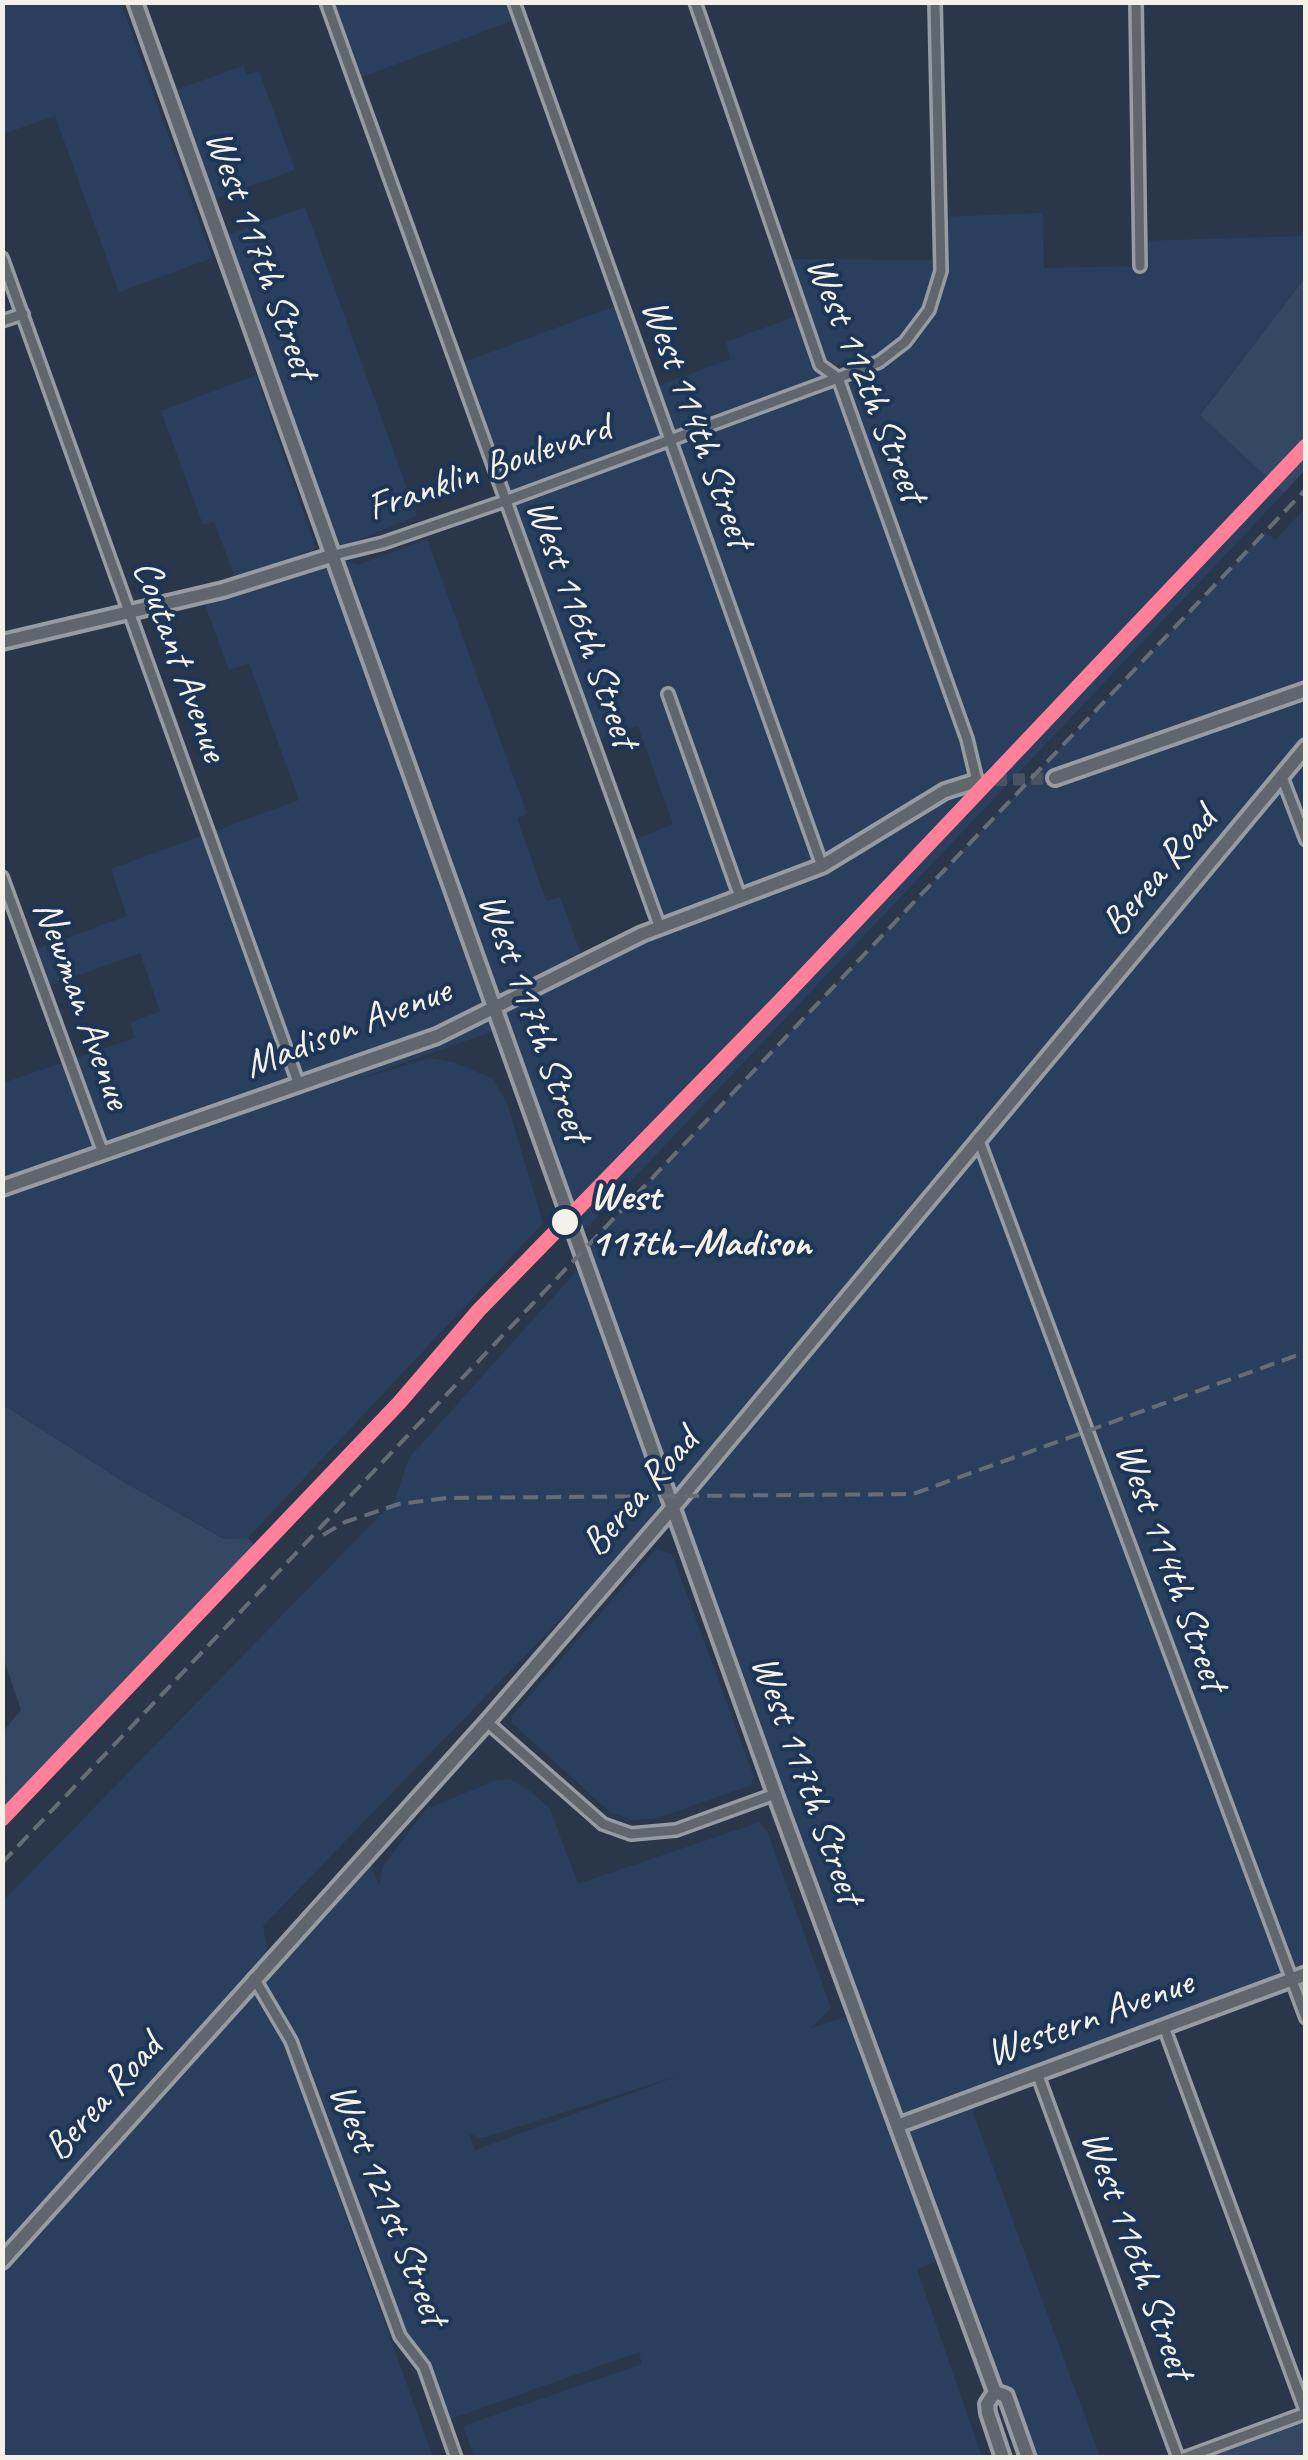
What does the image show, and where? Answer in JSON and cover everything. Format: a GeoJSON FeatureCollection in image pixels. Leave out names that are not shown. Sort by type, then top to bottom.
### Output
{"type":"FeatureCollection","features":[{"type":"Feature","properties":{"kind":"main road","name":"West 117th Street"},"geometry":{"type":"LineString","coordinates":[[135,2],[776,1794],[995,2392],[1006,2396],[1028,2458]]}},
{"type":"Feature","properties":{"kind":"main road","name":"Franklin Boulevard"},"geometry":{"type":"LineString","coordinates":[[2,642],[246,584],[334,556]]}},
{"type":"Feature","properties":{"kind":"main road"},"geometry":{"type":"LineString","coordinates":[[1055,778],[1306,690]]}},
{"type":"Feature","properties":{"kind":"main road","name":"Berea Road"},"geometry":{"type":"LineString","coordinates":[[2,2261],[487,1722],[674,1506],[1306,748]]}},
{"type":"Feature","properties":{"kind":"main road","name":"Madison Avenue"},"geometry":{"type":"LineString","coordinates":[[2,1188],[438,1036],[660,928],[822,866],[945,791],[977,781]]}},
{"type":"Feature","properties":{"kind":"main road","name":"Western Avenue"},"geometry":{"type":"LineString","coordinates":[[898,2126],[1299,1976]]}},
{"type":"Feature","properties":{"kind":"main road","name":"West 117th Street"},"geometry":{"type":"LineString","coordinates":[[995,2392],[987,2404],[988,2414],[1003,2458]]}},
{"type":"Feature","properties":{"kind":"street","name":"West 116th Street"},"geometry":{"type":"LineString","coordinates":[[326,2],[660,928]]}},
{"type":"Feature","properties":{"kind":"street","name":"West 114th Street"},"geometry":{"type":"LineString","coordinates":[[514,2],[822,866]]}},
{"type":"Feature","properties":{"kind":"street","name":"West 112th Street"},"geometry":{"type":"LineString","coordinates":[[695,2],[820,365],[838,378],[967,739],[977,781]]}},
{"type":"Feature","properties":{"kind":"street","name":"Franklin Boulevard"},"geometry":{"type":"LineString","coordinates":[[334,556],[504,501],[838,378],[879,362],[906,342],[929,310],[941,270],[935,2]]}},
{"type":"Feature","properties":{"kind":"street"},"geometry":{"type":"LineString","coordinates":[[1136,2],[1140,266]]}},
{"type":"Feature","properties":{"kind":"street","name":"Coutant Avenue"},"geometry":{"type":"LineString","coordinates":[[2,258],[298,1085]]}},
{"type":"Feature","properties":{"kind":"street"},"geometry":{"type":"LineString","coordinates":[[2,321],[23,314]]}},
{"type":"Feature","properties":{"kind":"street"},"geometry":{"type":"LineString","coordinates":[[668,694],[740,897]]}},
{"type":"Feature","properties":{"kind":"street"},"geometry":{"type":"LineString","coordinates":[[1282,777],[1306,840]]}},
{"type":"Feature","properties":{"kind":"street","name":"Newman Avenue"},"geometry":{"type":"LineString","coordinates":[[2,877],[103,1153]]}},
{"type":"Feature","properties":{"kind":"street","name":"West 114th Street"},"geometry":{"type":"LineString","coordinates":[[978,1138],[1299,1976],[1306,2018]]}},
{"type":"Feature","properties":{"kind":"street"},"geometry":{"type":"LineString","coordinates":[[487,1722],[603,1824],[631,1834],[676,1830],[776,1794]]}},
{"type":"Feature","properties":{"kind":"street","name":"West 121st Street"},"geometry":{"type":"LineString","coordinates":[[254,1978],[291,2040],[400,2336],[424,2368],[456,2458]]}},
{"type":"Feature","properties":{"kind":"street"},"geometry":{"type":"LineString","coordinates":[[1164,2027],[1306,2413],[1181,2458]]}},
{"type":"Feature","properties":{"kind":"street","name":"West 116th Street"},"geometry":{"type":"LineString","coordinates":[[1037,2074],[1181,2458]]}},
{"type":"Feature","properties":{"kind":"shaded area"},"geometry":{"type":"Polygon","coordinates":[[[2,3],[121,3],[212,258],[119,292],[55,116],[3,134],[2,3]]]}},
{"type":"Feature","properties":{"kind":"shaded area"},"geometry":{"type":"Polygon","coordinates":[[[326,3],[514,3],[519,18],[354,80],[326,3]]]}},
{"type":"Feature","properties":{"kind":"shaded area"},"geometry":{"type":"Polygon","coordinates":[[[243,66],[247,75],[259,71],[295,170],[206,202],[167,93],[243,66]]]}},
{"type":"Feature","properties":{"kind":"shaded area"},"geometry":{"type":"Polygon","coordinates":[[[305,207],[417,516],[351,543],[335,556],[358,565],[427,539],[527,814],[517,818],[546,901],[560,897],[584,962],[659,928],[628,842],[673,824],[638,726],[592,742],[456,365],[621,304],[652,388],[731,359],[726,342],[802,314],[784,259],[940,260],[940,217],[1042,213],[1044,268],[1139,266],[1140,241],[1305,236],[1305,278],[1200,414],[1284,493],[577,1238],[499,1029],[356,1080],[430,1058],[453,1062],[493,1079],[507,1103],[543,1223],[248,1538],[225,1539],[122,1481],[3,1404],[3,1083],[135,1038],[130,1023],[160,1011],[140,953],[46,987],[32,951],[127,916],[111,869],[299,800],[249,663],[229,670],[205,605],[334,561],[219,238],[305,207]],[[842,362],[820,384],[852,383],[877,362],[842,362]]]}},
{"type":"Feature","properties":{"kind":"shaded area"},"geometry":{"type":"Polygon","coordinates":[[[1305,278],[1305,470],[1284,493],[1200,415],[1305,278]]]}},
{"type":"Feature","properties":{"kind":"shaded area"},"geometry":{"type":"Polygon","coordinates":[[[256,375],[316,549],[235,577],[214,522],[203,525],[161,411],[256,375]]]}},
{"type":"Feature","properties":{"kind":"shaded area"},"geometry":{"type":"Polygon","coordinates":[[[1305,508],[1305,1974],[968,2099],[1100,2457],[1028,2457],[1006,2396],[995,2392],[582,1252],[1265,532],[1275,540],[1305,508]]]}},
{"type":"Feature","properties":{"kind":"shaded area"},"geometry":{"type":"Polygon","coordinates":[[[582,1265],[668,1508],[263,1926],[270,1963],[368,1857],[379,1886],[383,1866],[426,1809],[497,1780],[509,1779],[550,1809],[578,1884],[760,1822],[767,1831],[831,2008],[811,2028],[852,2015],[937,2261],[917,2269],[982,2457],[474,2457],[463,2426],[642,2364],[639,2352],[448,2420],[429,2366],[405,2331],[297,2035],[279,2009],[285,2046],[433,2457],[3,2457],[2,1902],[395,1500],[409,1458],[582,1265]],[[684,2074],[486,2137],[478,2138],[468,2132],[475,2150],[684,2074]]]}},
{"type":"Feature","properties":{"kind":"shaded area"},"geometry":{"type":"Polygon","coordinates":[[[2,1404],[122,1481],[224,1539],[248,1538],[256,1547],[3,1814],[3,1732],[21,1710],[3,1657],[2,1404]]]}},
{"type":"Feature","properties":{"kind":"shaded area"},"geometry":{"type":"Polygon","coordinates":[[[656,1549],[672,1554],[754,1777],[751,1785],[658,1818],[633,1820],[610,1812],[512,1723],[512,1716],[656,1549]]]}},
{"type":"Feature","properties":{"kind":"shaded area"},"geometry":{"type":"Polygon","coordinates":[[[1305,2413],[1305,2457],[1184,2458],[1305,2413]]]}},
{"type":"Feature","properties":{"kind":"tunnel"},"geometry":{"type":"LineString","coordinates":[[977,781],[1055,778]]}},
{"type":"Feature","properties":{"kind":"railway"},"geometry":{"type":"LineString","coordinates":[[2,1863],[1306,489]]}},
{"type":"Feature","properties":{"kind":"railway"},"geometry":{"type":"LineString","coordinates":[[323,1535],[345,1522],[399,1504],[447,1498],[913,1494],[1306,1352]]}},
{"type":"Feature","properties":{"kind":"transit line"},"geometry":{"type":"LineString","coordinates":[[2,1819],[399,1403],[479,1310],[779,1002],[1306,446]]}},
{"type":"Feature","properties":{"kind":"place","name":"West 117th–Madison"},"geometry":{"type":"Point","coordinates":[565,1222]}}]}
